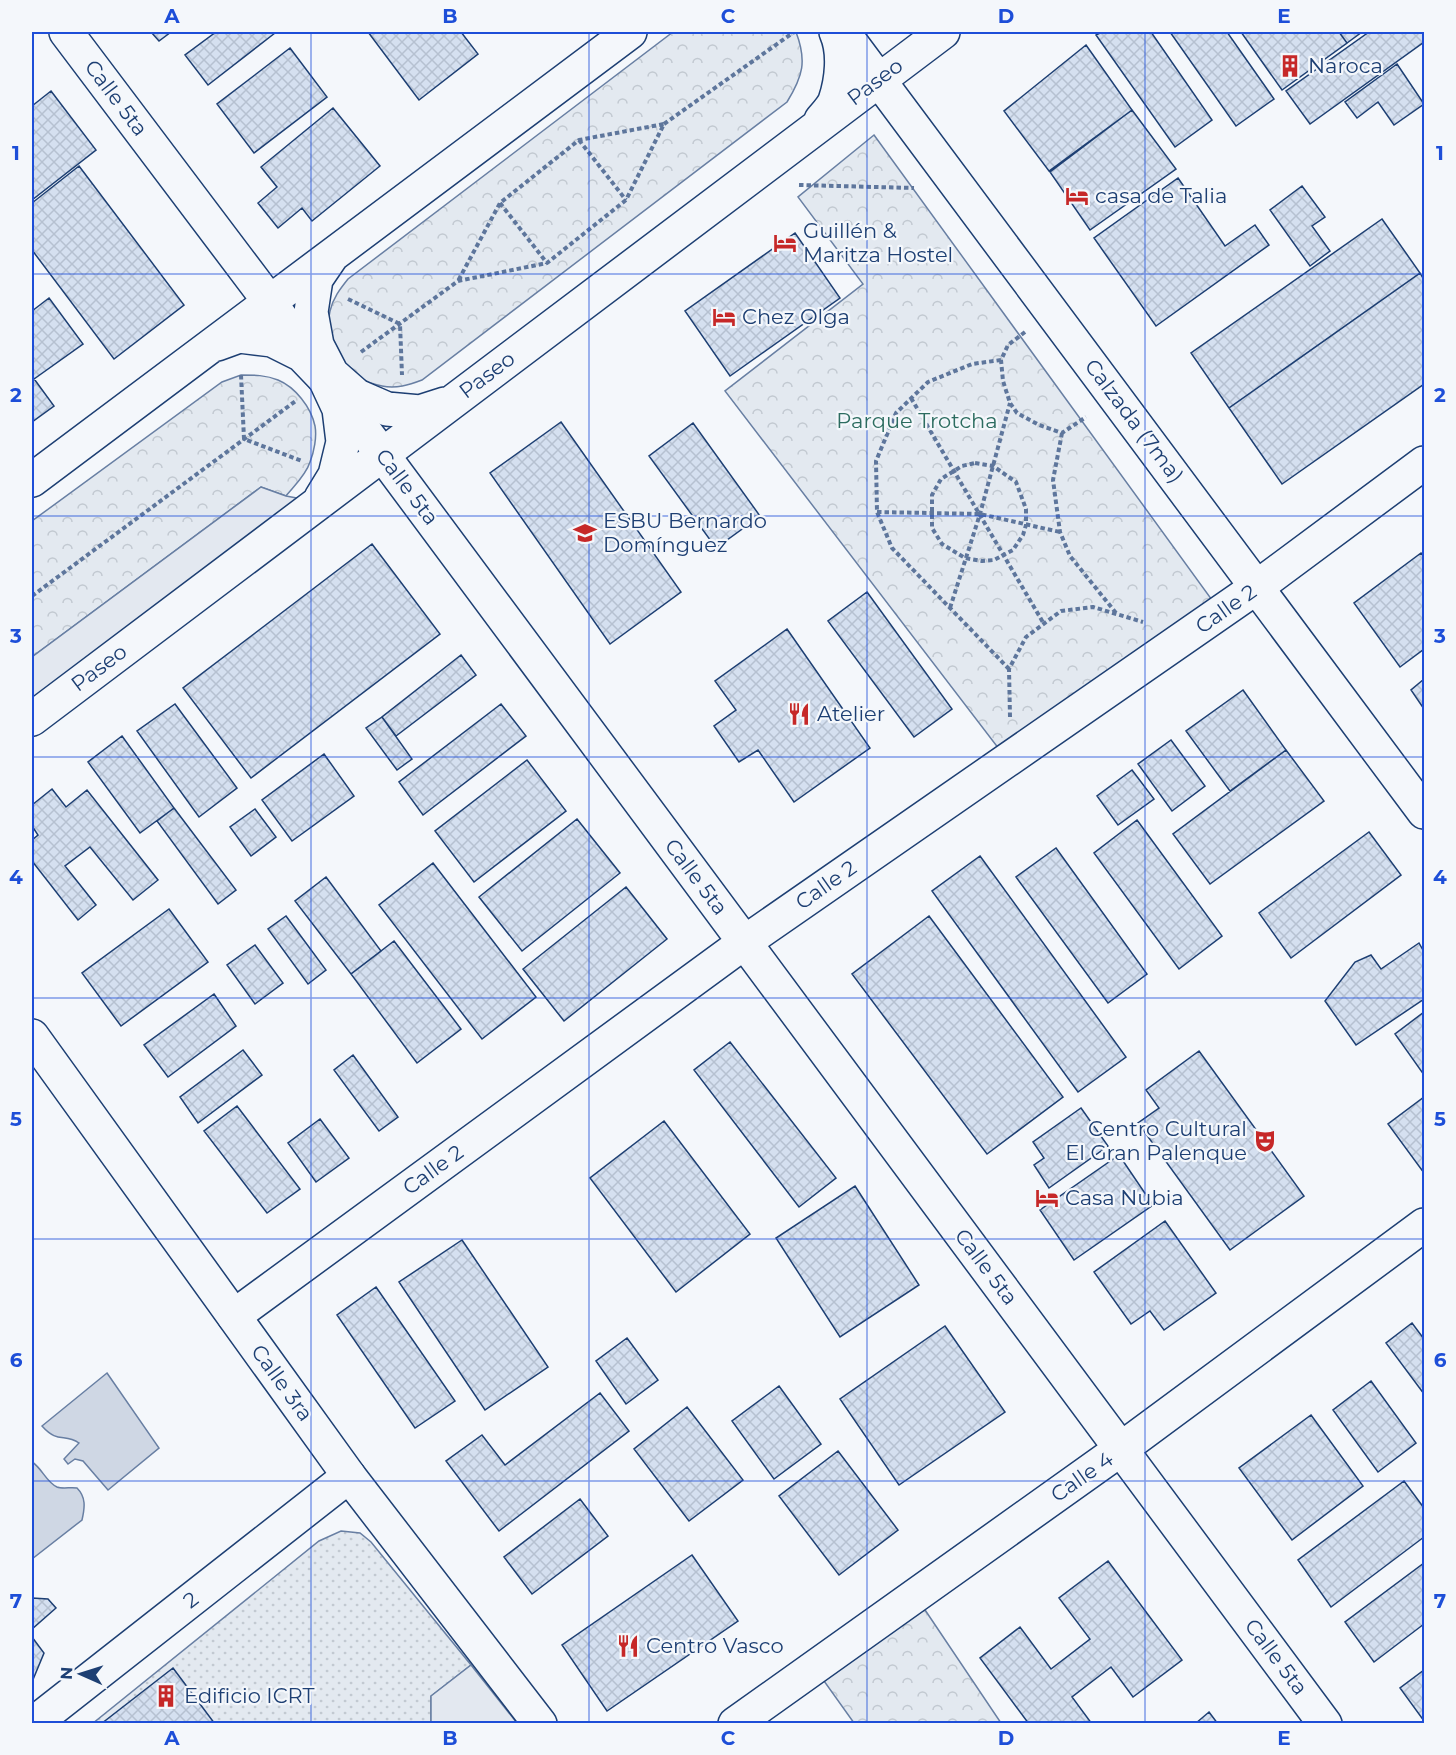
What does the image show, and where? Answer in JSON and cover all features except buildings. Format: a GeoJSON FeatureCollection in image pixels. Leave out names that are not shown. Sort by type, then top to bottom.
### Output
{"type":"FeatureCollection","features":[{"type":"Feature","properties":{"kind":"street","name":"Calle 5ta"},"geometry":{"type":"LineString","coordinates":[[66,32],[328,377],[382,454],[1325,1724]]}},
{"type":"Feature","properties":{"kind":"street"},"geometry":{"type":"LineString","coordinates":[[32,480],[630,32]]}},
{"type":"Feature","properties":{"kind":"street"},"geometry":{"type":"LineString","coordinates":[[815,129],[834,103],[842,71],[839,38],[836,32]]}},
{"type":"Feature","properties":{"kind":"street","name":"Calzada (7ma)"},"geometry":{"type":"LineString","coordinates":[[843,32],[1425,812]]}},
{"type":"Feature","properties":{"kind":"street","name":"Paseo"},"geometry":{"type":"LineString","coordinates":[[32,718],[943,32]]}},
{"type":"Feature","properties":{"kind":"street"},"geometry":{"type":"LineString","coordinates":[[318,502],[336,475],[343,442],[339,409],[317,345],[311,312],[316,279],[334,253]]}},
{"type":"Feature","properties":{"kind":"street"},"geometry":{"type":"LineString","coordinates":[[210,346],[239,336],[272,340],[302,355],[328,377],[357,396],[387,409],[420,412],[451,402]]}},
{"type":"Feature","properties":{"kind":"street","name":"Calle 2"},"geometry":{"type":"LineString","coordinates":[[234,1316],[745,942],[1257,587],[1425,463]]}},
{"type":"Feature","properties":{"kind":"street","name":"Calle 3ra"},"geometry":{"type":"LineString","coordinates":[[32,1036],[349,1476],[540,1724]]}},
{"type":"Feature","properties":{"kind":"street","name":"Calle 4"},"geometry":{"type":"LineString","coordinates":[[735,1724],[1121,1449],[1425,1225]]}},
{"type":"Feature","properties":{"kind":"street","name":"2"},"geometry":{"type":"LineString","coordinates":[[33,1724],[349,1476]]}},
{"type":"Feature","properties":{"kind":"path"},"geometry":{"type":"LineString","coordinates":[[32,596],[458,280],[500,203],[579,140],[663,124],[794,32]]}},
{"type":"Feature","properties":{"kind":"path"},"geometry":{"type":"LineString","coordinates":[[458,280],[547,263],[626,200],[663,124]]}},
{"type":"Feature","properties":{"kind":"path"},"geometry":{"type":"LineString","coordinates":[[579,140],[626,200]]}},
{"type":"Feature","properties":{"kind":"path"},"geometry":{"type":"LineString","coordinates":[[798,185],[920,188]]}},
{"type":"Feature","properties":{"kind":"path"},"geometry":{"type":"LineString","coordinates":[[500,203],[547,263]]}},
{"type":"Feature","properties":{"kind":"path"},"geometry":{"type":"LineString","coordinates":[[347,299],[400,324]]}},
{"type":"Feature","properties":{"kind":"path"},"geometry":{"type":"LineString","coordinates":[[400,324],[402,376]]}},
{"type":"Feature","properties":{"kind":"path"},"geometry":{"type":"LineString","coordinates":[[1026,332],[1008,345],[1001,360],[1003,381],[1010,403],[1017,413],[1039,425],[1062,433]]}},
{"type":"Feature","properties":{"kind":"path"},"geometry":{"type":"LineString","coordinates":[[1001,360],[972,364],[928,382],[896,413],[876,460],[877,512],[892,548],[1009,669]]}},
{"type":"Feature","properties":{"kind":"path"},"geometry":{"type":"LineString","coordinates":[[241,375],[244,439]]}},
{"type":"Feature","properties":{"kind":"path"},"geometry":{"type":"LineString","coordinates":[[911,398],[1044,624]]}},
{"type":"Feature","properties":{"kind":"path"},"geometry":{"type":"LineString","coordinates":[[950,608],[980,514],[1010,403]]}},
{"type":"Feature","properties":{"kind":"path"},"geometry":{"type":"LineString","coordinates":[[1089,414],[1062,433],[1053,480],[1060,532],[1070,555],[1116,614]]}},
{"type":"Feature","properties":{"kind":"path"},"geometry":{"type":"LineString","coordinates":[[244,439],[310,464]]}},
{"type":"Feature","properties":{"kind":"path"},"geometry":{"type":"LineString","coordinates":[[975,464],[993,466],[1016,482],[1026,509],[1026,525],[1023,535],[1013,550],[994,560],[982,561],[965,558],[942,544],[932,528],[932,495],[941,479],[962,466],[975,464]]}},
{"type":"Feature","properties":{"kind":"path"},"geometry":{"type":"LineString","coordinates":[[877,512],[980,514],[1060,532]]}},
{"type":"Feature","properties":{"kind":"path"},"geometry":{"type":"LineString","coordinates":[[1010,720],[1009,669],[1026,638],[1061,611],[1093,607],[1146,623]]}},
{"type":"Feature","properties":{"kind":"green space"},"geometry":{"type":"Polygon","coordinates":[[[673,32],[796,32],[802,60],[797,84],[787,102],[422,380],[402,386],[387,387],[358,377],[348,369],[334,348],[329,324],[333,302],[348,279],[673,32]]]}},
{"type":"Feature","properties":{"kind":"green space","name":"Parque Trotcha"},"geometry":{"type":"Polygon","coordinates":[[[874,135],[1212,600],[999,749],[725,391],[863,284],[798,197],[874,135]]]}},
{"type":"Feature","properties":{"kind":"green space"},"geometry":{"type":"Polygon","coordinates":[[[241,375],[264,376],[278,380],[290,387],[306,405],[313,419],[316,435],[311,458],[303,476],[286,496],[261,487],[32,657],[32,521],[222,382],[241,375]]]}},
{"type":"Feature","properties":{"kind":"green space"},"geometry":{"type":"Polygon","coordinates":[[[341,1531],[360,1533],[371,1542],[471,1665],[431,1696],[431,1723],[92,1724],[319,1541],[341,1531]]]}},
{"type":"Feature","properties":{"kind":"green space"},"geometry":{"type":"Polygon","coordinates":[[[915,1595],[1001,1723],[854,1723],[814,1667],[915,1595]]]}},
{"type":"Feature","properties":{"kind":"shaded area"},"geometry":{"type":"Polygon","coordinates":[[[261,487],[286,496],[318,502],[32,719],[32,657],[261,487]]]}},
{"type":"Feature","properties":{"kind":"shaded area"},"geometry":{"type":"Polygon","coordinates":[[[107,1373],[159,1448],[108,1490],[83,1461],[75,1459],[68,1464],[64,1459],[79,1443],[52,1435],[42,1426],[107,1373]]]}},
{"type":"Feature","properties":{"kind":"shaded area"},"geometry":{"type":"Polygon","coordinates":[[[32,1462],[57,1487],[77,1488],[82,1495],[84,1507],[82,1520],[32,1559],[32,1462]]]}},
{"type":"Feature","properties":{"kind":"shaded area"},"geometry":{"type":"Polygon","coordinates":[[[471,1665],[517,1723],[431,1723],[431,1696],[471,1665]]]}},
{"type":"Feature","properties":{"kind":"place","name":"Naroca"},"geometry":{"type":"Point","coordinates":[1290,66]}},
{"type":"Feature","properties":{"kind":"place","name":"casa de Talia"},"geometry":{"type":"Point","coordinates":[1077,196]}},
{"type":"Feature","properties":{"kind":"place","name":"Guillén & Maritza Hostel"},"geometry":{"type":"Point","coordinates":[785,243]}},
{"type":"Feature","properties":{"kind":"place","name":"Chez Olga"},"geometry":{"type":"Point","coordinates":[724,317]}},
{"type":"Feature","properties":{"kind":"place","name":"ESBU Bernardo Domínguez"},"geometry":{"type":"Point","coordinates":[585,533]}},
{"type":"Feature","properties":{"kind":"place","name":"Atelier"},"geometry":{"type":"Point","coordinates":[799,714]}},
{"type":"Feature","properties":{"kind":"place","name":"Centro Cultural El Gran Palenque"},"geometry":{"type":"Point","coordinates":[1265,1141]}},
{"type":"Feature","properties":{"kind":"place","name":"Casa Nubia"},"geometry":{"type":"Point","coordinates":[1047,1198]}},
{"type":"Feature","properties":{"kind":"place","name":"Centro Vasco"},"geometry":{"type":"Point","coordinates":[628,1646]}},
{"type":"Feature","properties":{"kind":"place","name":"Edificio ICRT"},"geometry":{"type":"Point","coordinates":[166,1696]}}]}
